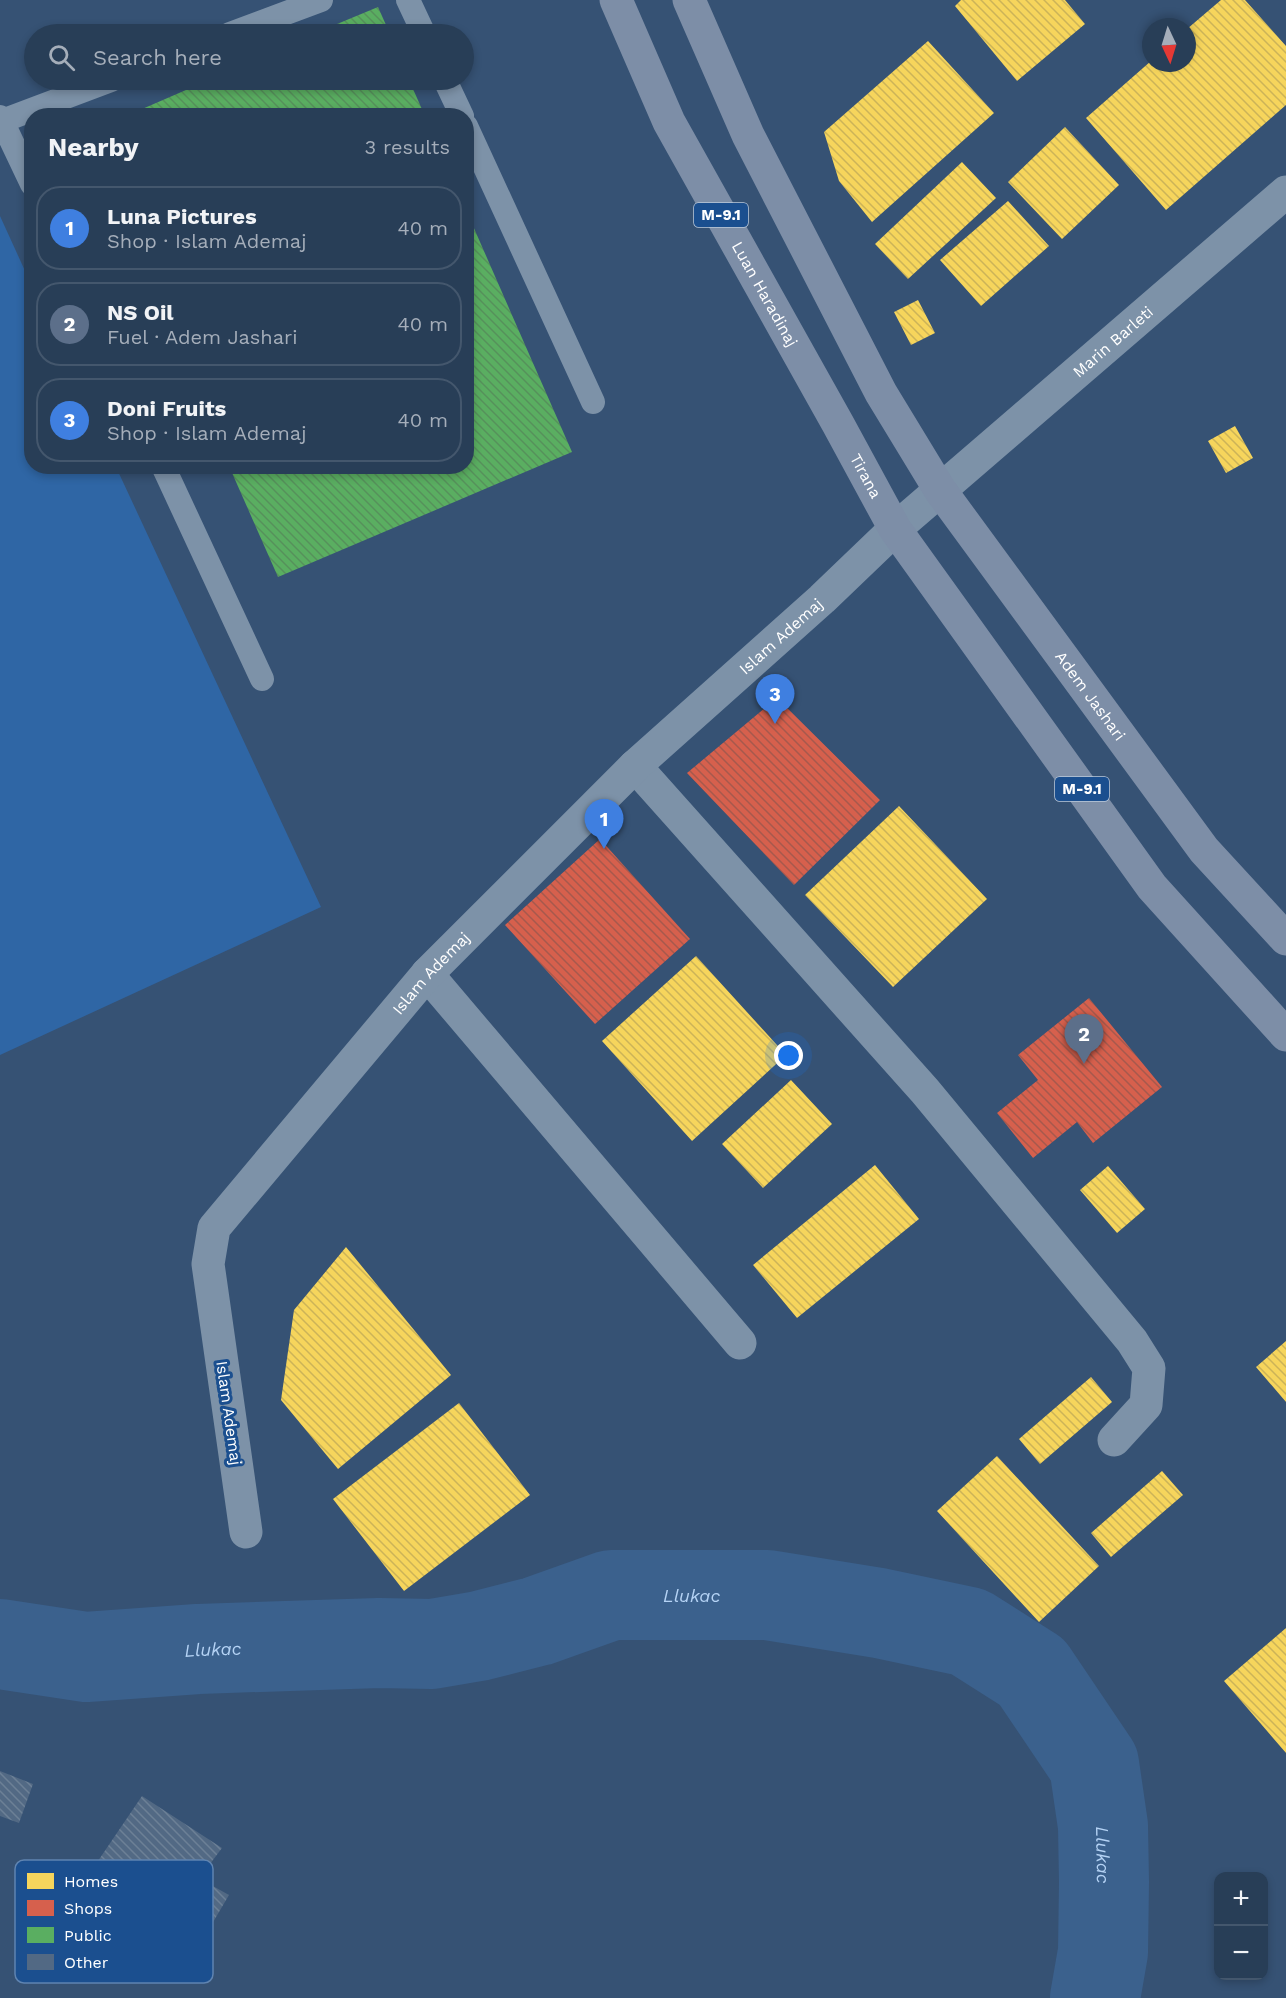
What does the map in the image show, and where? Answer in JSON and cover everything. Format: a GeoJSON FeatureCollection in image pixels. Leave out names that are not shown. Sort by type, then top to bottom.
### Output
{"type":"FeatureCollection","features":[{"type":"Feature","properties":{"kind":"main road","name":"Luan Haradinaj"},"geometry":{"type":"LineString","coordinates":[[616,0],[669,122],[838,424]]}},
{"type":"Feature","properties":{"kind":"main road"},"geometry":{"type":"LineString","coordinates":[[689,0],[748,135],[881,393],[940,490]]}},
{"type":"Feature","properties":{"kind":"main road","name":"Tirana"},"geometry":{"type":"LineString","coordinates":[[838,424],[895,529]]}},
{"type":"Feature","properties":{"kind":"main road","name":"Adem Jashari"},"geometry":{"type":"LineString","coordinates":[[940,490],[1204,850],[1286,939]]}},
{"type":"Feature","properties":{"kind":"main road","name":"M-9.1"},"geometry":{"type":"LineString","coordinates":[[895,529],[1152,887],[1286,1035]]}},
{"type":"Feature","properties":{"kind":"street","name":"Marin Barleti"},"geometry":{"type":"LineString","coordinates":[[940,490],[1286,192]]}},
{"type":"Feature","properties":{"kind":"street"},"geometry":{"type":"LineString","coordinates":[[895,529],[940,490]]}},
{"type":"Feature","properties":{"kind":"street","name":"Islam Ademaj"},"geometry":{"type":"LineString","coordinates":[[246,1532],[208,1264],[214,1228],[427,974],[634,766],[822,599],[895,529]]}},
{"type":"Feature","properties":{"kind":"street"},"geometry":{"type":"LineString","coordinates":[[634,766],[925,1091],[1132,1341],[1149,1368],[1146,1405],[1114,1440]]}},
{"type":"Feature","properties":{"kind":"street"},"geometry":{"type":"LineString","coordinates":[[427,974],[740,1343]]}},
{"type":"Feature","properties":{"kind":"lane"},"geometry":{"type":"LineString","coordinates":[[257,24],[321,0]]}},
{"type":"Feature","properties":{"kind":"lane"},"geometry":{"type":"LineString","coordinates":[[408,0],[419,24]]}},
{"type":"Feature","properties":{"kind":"lane"},"geometry":{"type":"LineString","coordinates":[[32,108],[83,90]]}},
{"type":"Feature","properties":{"kind":"lane"},"geometry":{"type":"LineString","coordinates":[[450,90],[458,108]]}},
{"type":"Feature","properties":{"kind":"lane"},"geometry":{"type":"LineString","coordinates":[[24,111],[1,119],[24,167]]}},
{"type":"Feature","properties":{"kind":"lane"},"geometry":{"type":"LineString","coordinates":[[474,143],[593,402]]}},
{"type":"Feature","properties":{"kind":"lane"},"geometry":{"type":"LineString","coordinates":[[167,474],[262,679]]}},
{"type":"Feature","properties":{"kind":"shaded area"},"geometry":{"type":"Polygon","coordinates":[[[0,216],[24,269],[24,474],[119,474],[321,907],[0,1055],[0,216]]]}},
{"type":"Feature","properties":{"kind":"building: Homes"},"geometry":{"type":"Polygon","coordinates":[[[961,0],[1065,0],[1085,24],[1017,81],[955,6],[961,0]]]}},
{"type":"Feature","properties":{"kind":"building: Homes"},"geometry":{"type":"Polygon","coordinates":[[[1221,0],[1245,0],[1286,46],[1286,105],[1166,210],[1086,118],[1142,69],[1142,72],[1196,72],[1196,21],[1221,0]]]}},
{"type":"Feature","properties":{"kind":"building: Homes"},"geometry":{"type":"Polygon","coordinates":[[[928,41],[994,113],[872,222],[839,181],[824,132],[928,41]]]}},
{"type":"Feature","properties":{"kind":"building: Homes"},"geometry":{"type":"Polygon","coordinates":[[[1065,127],[1119,185],[1062,239],[1008,182],[1065,127]]]}},
{"type":"Feature","properties":{"kind":"building: Homes"},"geometry":{"type":"Polygon","coordinates":[[[962,162],[996,198],[908,279],[875,244],[962,162]]]}},
{"type":"Feature","properties":{"kind":"building: Homes"},"geometry":{"type":"Polygon","coordinates":[[[1008,201],[1049,246],[981,306],[940,260],[1008,201]]]}},
{"type":"Feature","properties":{"kind":"building: Homes"},"geometry":{"type":"Polygon","coordinates":[[[918,300],[935,333],[911,345],[894,312],[918,300]]]}},
{"type":"Feature","properties":{"kind":"building: Homes"},"geometry":{"type":"Polygon","coordinates":[[[1235,426],[1253,458],[1226,473],[1208,441],[1235,426]]]}},
{"type":"Feature","properties":{"kind":"building: Homes"},"geometry":{"type":"Polygon","coordinates":[[[899,806],[987,899],[893,987],[805,895],[899,806]]]}},
{"type":"Feature","properties":{"kind":"building: Homes"},"geometry":{"type":"Polygon","coordinates":[[[696,956],[786,1055],[692,1141],[602,1041],[696,956]]]}},
{"type":"Feature","properties":{"kind":"building: Homes"},"geometry":{"type":"Polygon","coordinates":[[[791,1080],[832,1124],[763,1188],[722,1144],[791,1080]]]}},
{"type":"Feature","properties":{"kind":"building: Homes"},"geometry":{"type":"Polygon","coordinates":[[[875,1165],[919,1219],[797,1318],[753,1265],[875,1165]]]}},
{"type":"Feature","properties":{"kind":"building: Homes"},"geometry":{"type":"Polygon","coordinates":[[[1108,1166],[1145,1209],[1117,1233],[1080,1190],[1108,1166]]]}},
{"type":"Feature","properties":{"kind":"building: Homes"},"geometry":{"type":"Polygon","coordinates":[[[346,1247],[451,1375],[338,1469],[281,1400],[294,1310],[346,1247]]]}},
{"type":"Feature","properties":{"kind":"building: Homes"},"geometry":{"type":"Polygon","coordinates":[[[1286,1341],[1286,1402],[1256,1367],[1286,1341]]]}},
{"type":"Feature","properties":{"kind":"building: Homes"},"geometry":{"type":"Polygon","coordinates":[[[1091,1377],[1112,1402],[1040,1464],[1019,1439],[1091,1377]]]}},
{"type":"Feature","properties":{"kind":"building: Homes"},"geometry":{"type":"Polygon","coordinates":[[[459,1403],[530,1495],[404,1591],[333,1499],[459,1403]]]}},
{"type":"Feature","properties":{"kind":"building: Homes"},"geometry":{"type":"Polygon","coordinates":[[[997,1456],[1099,1566],[1039,1622],[937,1511],[997,1456]]]}},
{"type":"Feature","properties":{"kind":"building: Homes"},"geometry":{"type":"Polygon","coordinates":[[[1162,1471],[1183,1495],[1111,1557],[1091,1533],[1162,1471]]]}},
{"type":"Feature","properties":{"kind":"building: Homes"},"geometry":{"type":"Polygon","coordinates":[[[1286,1628],[1286,1753],[1224,1681],[1286,1628]]]}},
{"type":"Feature","properties":{"kind":"building: Shops"},"geometry":{"type":"Polygon","coordinates":[[[777,698],[880,800],[794,885],[687,773],[777,698]]]}},
{"type":"Feature","properties":{"kind":"building: Shops"},"geometry":{"type":"Polygon","coordinates":[[[600,839],[690,939],[595,1024],[505,925],[600,839]]]}},
{"type":"Feature","properties":{"kind":"building: Shops"},"geometry":{"type":"Polygon","coordinates":[[[1089,998],[1162,1087],[1093,1143],[1077,1122],[1033,1158],[997,1113],[1038,1080],[1018,1055],[1089,998]]]}},
{"type":"Feature","properties":{"kind":"building: Public"},"geometry":{"type":"Polygon","coordinates":[[[378,7],[386,24],[337,24],[378,7]]]}},
{"type":"Feature","properties":{"kind":"building: Public"},"geometry":{"type":"Polygon","coordinates":[[[186,90],[413,90],[421,108],[144,108],[186,90]]]}},
{"type":"Feature","properties":{"kind":"building: Public"},"geometry":{"type":"Polygon","coordinates":[[[474,228],[572,452],[278,577],[233,474],[474,474],[474,228]]]}},
{"type":"Feature","properties":{"kind":"building: Other"},"geometry":{"type":"Polygon","coordinates":[[[0,1771],[33,1784],[19,1823],[0,1816],[0,1771]]]}},
{"type":"Feature","properties":{"kind":"building: Other"},"geometry":{"type":"Polygon","coordinates":[[[142,1796],[222,1848],[213,1860],[99,1860],[142,1796]]]}},
{"type":"Feature","properties":{"kind":"building: Other"},"geometry":{"type":"Polygon","coordinates":[[[213,1886],[229,1895],[213,1922],[213,1886]]]}},
{"type":"Feature","properties":{"kind":"waterway","name":"Llukac"},"geometry":{"type":"LineString","coordinates":[[0,1644],[86,1657],[198,1649],[379,1643],[432,1644],[479,1636],[538,1621],[611,1595],[767,1595],[879,1613],[969,1632],[1032,1672],[1094,1764],[1103,1826],[1104,1882],[1103,1952],[1095,1998]]}},
{"type":"Feature","properties":{"kind":"place","name":"Doni Fruits"},"geometry":{"type":"Point","coordinates":[775,724]}},
{"type":"Feature","properties":{"kind":"place","name":"Luna Pictures"},"geometry":{"type":"Point","coordinates":[604,849]}},
{"type":"Feature","properties":{"kind":"place","name":"NS Oil"},"geometry":{"type":"Point","coordinates":[1084,1064]}}]}
